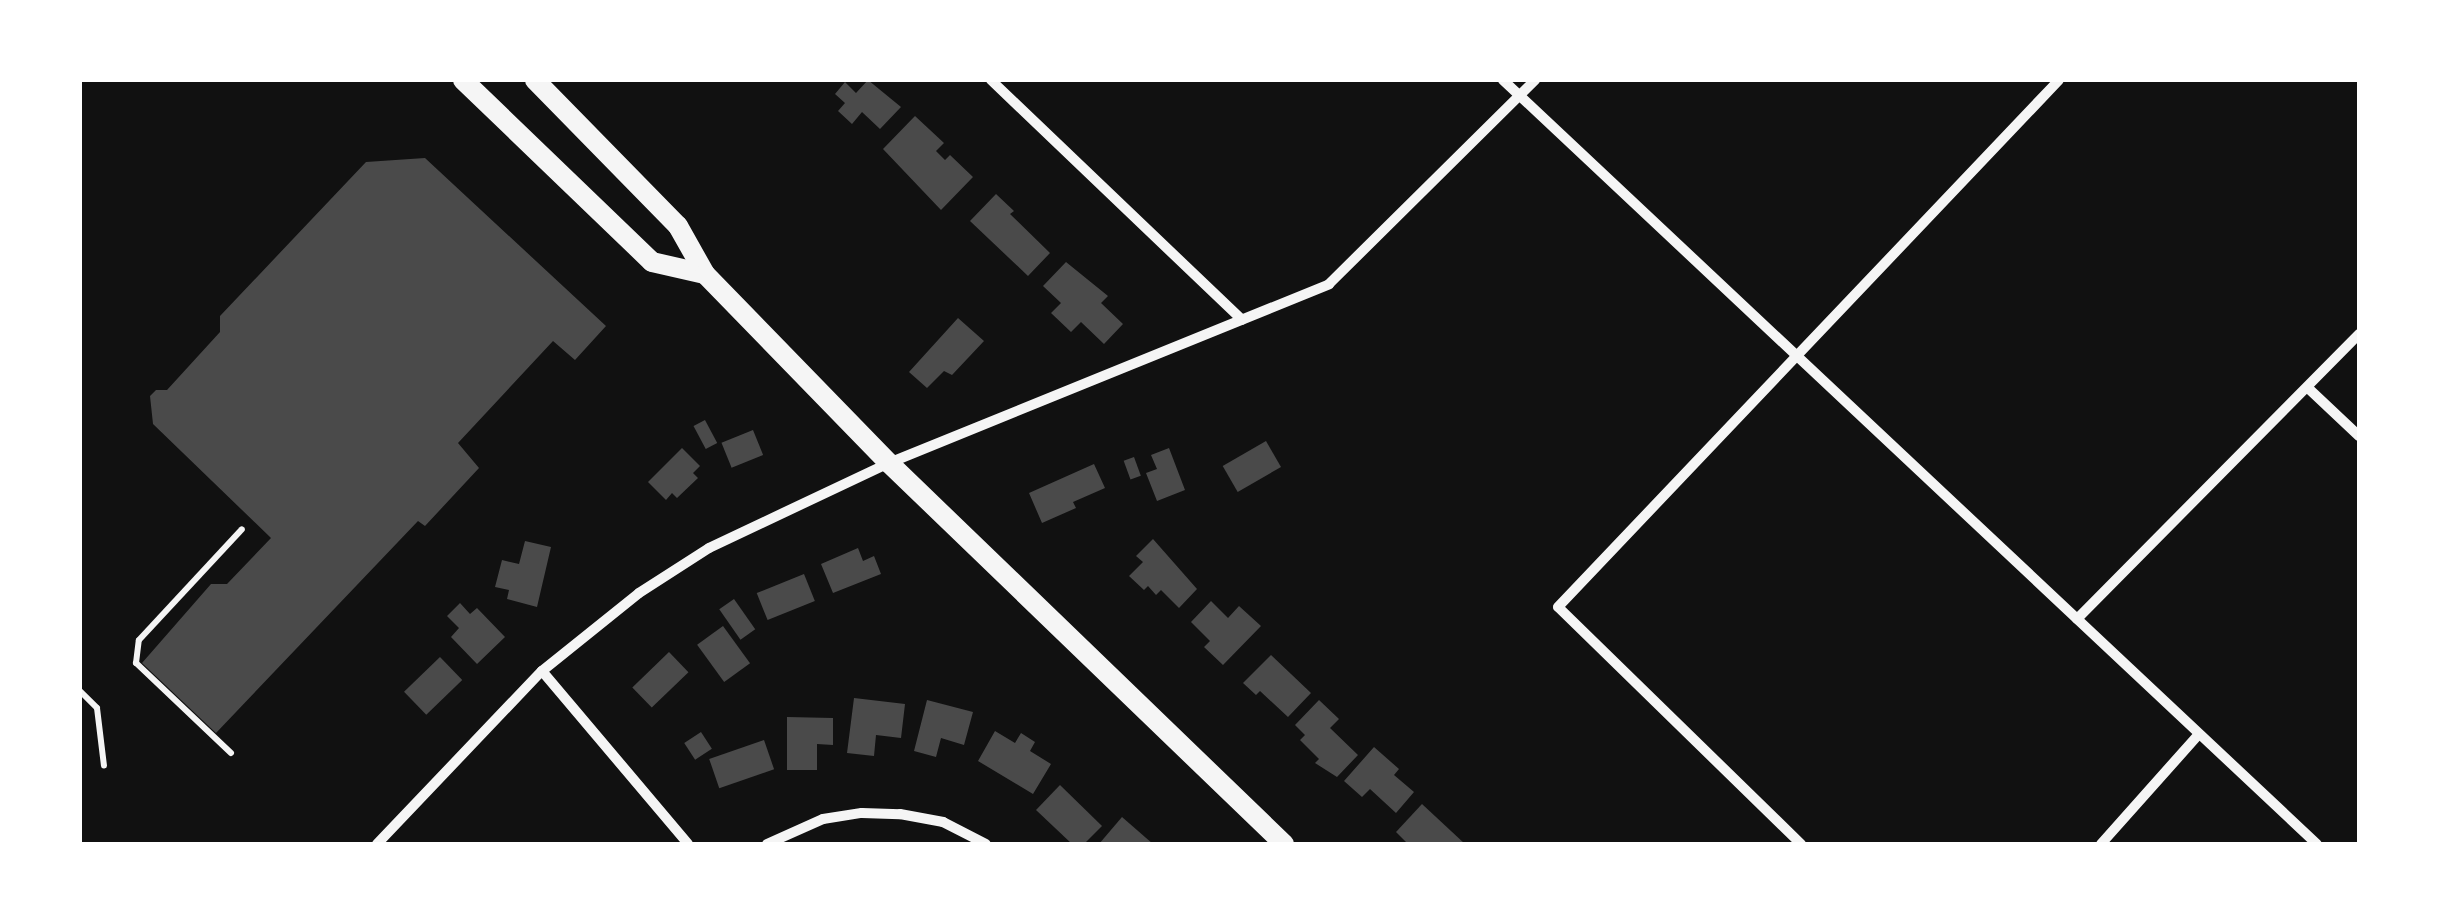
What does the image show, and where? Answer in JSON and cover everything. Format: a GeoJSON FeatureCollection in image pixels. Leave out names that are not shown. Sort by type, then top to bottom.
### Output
{"type":"FeatureCollection","features":[{"type":"Feature","properties":{"kind":"main road"},"geometry":{"type":"LineString","coordinates":[[463,80],[652,262],[705,274]]}},
{"type":"Feature","properties":{"kind":"main road"},"geometry":{"type":"LineString","coordinates":[[535,80],[678,226],[705,274],[889,463],[1284,844]]}},
{"type":"Feature","properties":{"kind":"street"},"geometry":{"type":"LineString","coordinates":[[991,80],[1242,320]]}},
{"type":"Feature","properties":{"kind":"street"},"geometry":{"type":"LineString","coordinates":[[1503,80],[2317,844]]}},
{"type":"Feature","properties":{"kind":"street"},"geometry":{"type":"LineString","coordinates":[[377,844],[542,672],[639,593],[709,548],[889,463],[1329,284],[1535,80]]}},
{"type":"Feature","properties":{"kind":"street"},"geometry":{"type":"LineString","coordinates":[[1801,844],[1558,606],[2059,80]]}},
{"type":"Feature","properties":{"kind":"street"},"geometry":{"type":"LineString","coordinates":[[2077,619],[2359,334]]}},
{"type":"Feature","properties":{"kind":"street"},"geometry":{"type":"LineString","coordinates":[[2308,388],[2359,436]]}},
{"type":"Feature","properties":{"kind":"street"},"geometry":{"type":"LineString","coordinates":[[542,672],[688,844]]}},
{"type":"Feature","properties":{"kind":"street"},"geometry":{"type":"LineString","coordinates":[[2101,844],[2200,734]]}},
{"type":"Feature","properties":{"kind":"street"},"geometry":{"type":"LineString","coordinates":[[768,844],[823,819],[862,813],[900,814],[943,822],[986,844]]}},
{"type":"Feature","properties":{"kind":"lane"},"geometry":{"type":"LineString","coordinates":[[231,753],[136,663],[139,640],[242,529]]}},
{"type":"Feature","properties":{"kind":"lane"},"geometry":{"type":"LineString","coordinates":[[80,691],[97,708],[104,766]]}},
{"type":"Feature","properties":{"kind":"building"},"geometry":{"type":"Polygon","coordinates":[[[868,80],[901,107],[880,129],[862,112],[852,124],[838,111],[845,103],[835,94],[845,82],[856,93],[868,80]]]}},
{"type":"Feature","properties":{"kind":"building"},"geometry":{"type":"Polygon","coordinates":[[[915,116],[944,143],[936,151],[945,160],[950,155],[973,177],[941,210],[883,149],[915,116]]]}},
{"type":"Feature","properties":{"kind":"building"},"geometry":{"type":"Polygon","coordinates":[[[425,158],[606,326],[575,360],[553,341],[458,443],[479,468],[425,526],[418,521],[216,733],[142,663],[211,584],[227,584],[271,538],[153,424],[150,396],[156,390],[167,390],[220,332],[220,316],[366,162],[425,158]]]}},
{"type":"Feature","properties":{"kind":"building"},"geometry":{"type":"Polygon","coordinates":[[[996,194],[1014,211],[1010,214],[1050,253],[1028,276],[970,221],[996,194]]]}},
{"type":"Feature","properties":{"kind":"building"},"geometry":{"type":"Polygon","coordinates":[[[1066,262],[1108,296],[1101,303],[1123,324],[1104,344],[1081,322],[1071,332],[1051,313],[1061,303],[1043,286],[1066,262]]]}},
{"type":"Feature","properties":{"kind":"building"},"geometry":{"type":"Polygon","coordinates":[[[958,318],[984,341],[952,375],[944,371],[927,388],[909,372],[958,318]]]}},
{"type":"Feature","properties":{"kind":"building"},"geometry":{"type":"Polygon","coordinates":[[[705,420],[717,443],[706,449],[694,426],[705,420]]]}},
{"type":"Feature","properties":{"kind":"building"},"geometry":{"type":"Polygon","coordinates":[[[753,430],[763,455],[732,468],[721,443],[753,430]]]}},
{"type":"Feature","properties":{"kind":"building"},"geometry":{"type":"Polygon","coordinates":[[[1266,441],[1281,467],[1238,492],[1223,466],[1266,441]]]}},
{"type":"Feature","properties":{"kind":"building"},"geometry":{"type":"Polygon","coordinates":[[[682,448],[700,466],[693,473],[698,478],[677,498],[672,493],[666,500],[648,482],[682,448]]]}},
{"type":"Feature","properties":{"kind":"building"},"geometry":{"type":"Polygon","coordinates":[[[1169,448],[1185,490],[1157,501],[1146,473],[1157,469],[1151,455],[1169,448]]]}},
{"type":"Feature","properties":{"kind":"building"},"geometry":{"type":"Polygon","coordinates":[[[1134,457],[1141,476],[1131,480],[1124,461],[1134,457]]]}},
{"type":"Feature","properties":{"kind":"building"},"geometry":{"type":"Polygon","coordinates":[[[1094,464],[1105,488],[1073,502],[1076,508],[1042,523],[1029,493],[1094,464]]]}},
{"type":"Feature","properties":{"kind":"building"},"geometry":{"type":"Polygon","coordinates":[[[1153,539],[1197,589],[1179,608],[1161,590],[1156,595],[1148,586],[1144,590],[1129,576],[1143,562],[1136,556],[1153,539]]]}},
{"type":"Feature","properties":{"kind":"building"},"geometry":{"type":"Polygon","coordinates":[[[525,541],[551,547],[537,607],[507,599],[509,590],[495,587],[502,560],[519,564],[525,541]]]}},
{"type":"Feature","properties":{"kind":"building"},"geometry":{"type":"Polygon","coordinates":[[[858,548],[863,561],[874,556],[881,574],[833,593],[821,564],[858,548]]]}},
{"type":"Feature","properties":{"kind":"building"},"geometry":{"type":"Polygon","coordinates":[[[804,574],[815,601],[768,620],[757,593],[804,574]]]}},
{"type":"Feature","properties":{"kind":"building"},"geometry":{"type":"Polygon","coordinates":[[[734,599],[755,629],[740,640],[719,609],[734,599]]]}},
{"type":"Feature","properties":{"kind":"building"},"geometry":{"type":"Polygon","coordinates":[[[1211,601],[1228,618],[1239,606],[1261,626],[1223,665],[1204,647],[1210,641],[1191,622],[1211,601]]]}},
{"type":"Feature","properties":{"kind":"building"},"geometry":{"type":"Polygon","coordinates":[[[460,603],[470,614],[477,608],[505,637],[477,664],[451,637],[459,628],[447,616],[460,603]]]}},
{"type":"Feature","properties":{"kind":"building"},"geometry":{"type":"Polygon","coordinates":[[[723,626],[750,663],[724,682],[697,645],[723,626]]]}},
{"type":"Feature","properties":{"kind":"building"},"geometry":{"type":"Polygon","coordinates":[[[669,652],[688,672],[652,708],[632,687],[669,652]]]}},
{"type":"Feature","properties":{"kind":"building"},"geometry":{"type":"Polygon","coordinates":[[[1271,655],[1311,693],[1288,717],[1260,691],[1256,695],[1243,683],[1271,655]]]}},
{"type":"Feature","properties":{"kind":"building"},"geometry":{"type":"Polygon","coordinates":[[[440,657],[462,680],[426,715],[404,692],[440,657]]]}},
{"type":"Feature","properties":{"kind":"building"},"geometry":{"type":"Polygon","coordinates":[[[854,698],[905,704],[901,738],[876,735],[874,756],[847,753],[854,698]]]}},
{"type":"Feature","properties":{"kind":"building"},"geometry":{"type":"Polygon","coordinates":[[[927,700],[973,712],[964,745],[941,738],[936,757],[914,751],[927,700]]]}},
{"type":"Feature","properties":{"kind":"building"},"geometry":{"type":"Polygon","coordinates":[[[1319,700],[1339,719],[1330,728],[1358,755],[1337,777],[1315,763],[1319,759],[1300,740],[1305,735],[1295,725],[1319,700]]]}},
{"type":"Feature","properties":{"kind":"building"},"geometry":{"type":"Polygon","coordinates":[[[787,717],[833,718],[833,745],[817,744],[817,770],[787,770],[787,717]]]}},
{"type":"Feature","properties":{"kind":"building"},"geometry":{"type":"Polygon","coordinates":[[[995,731],[1015,743],[1021,733],[1035,742],[1030,751],[1051,764],[1033,794],[978,761],[995,731]]]}},
{"type":"Feature","properties":{"kind":"building"},"geometry":{"type":"Polygon","coordinates":[[[701,732],[712,749],[695,760],[684,743],[701,732]]]}},
{"type":"Feature","properties":{"kind":"building"},"geometry":{"type":"Polygon","coordinates":[[[764,740],[774,769],[719,788],[709,759],[764,740]]]}},
{"type":"Feature","properties":{"kind":"building"},"geometry":{"type":"Polygon","coordinates":[[[1374,747],[1399,769],[1394,775],[1414,792],[1396,813],[1370,789],[1362,797],[1344,781],[1374,747]]]}},
{"type":"Feature","properties":{"kind":"building"},"geometry":{"type":"Polygon","coordinates":[[[1060,785],[1102,826],[1084,844],[1072,844],[1036,810],[1060,785]]]}},
{"type":"Feature","properties":{"kind":"building"},"geometry":{"type":"Polygon","coordinates":[[[1422,804],[1465,844],[1408,844],[1396,832],[1422,804]]]}},
{"type":"Feature","properties":{"kind":"building"},"geometry":{"type":"Polygon","coordinates":[[[1122,817],[1153,844],[1099,844],[1122,817]]]}}]}
